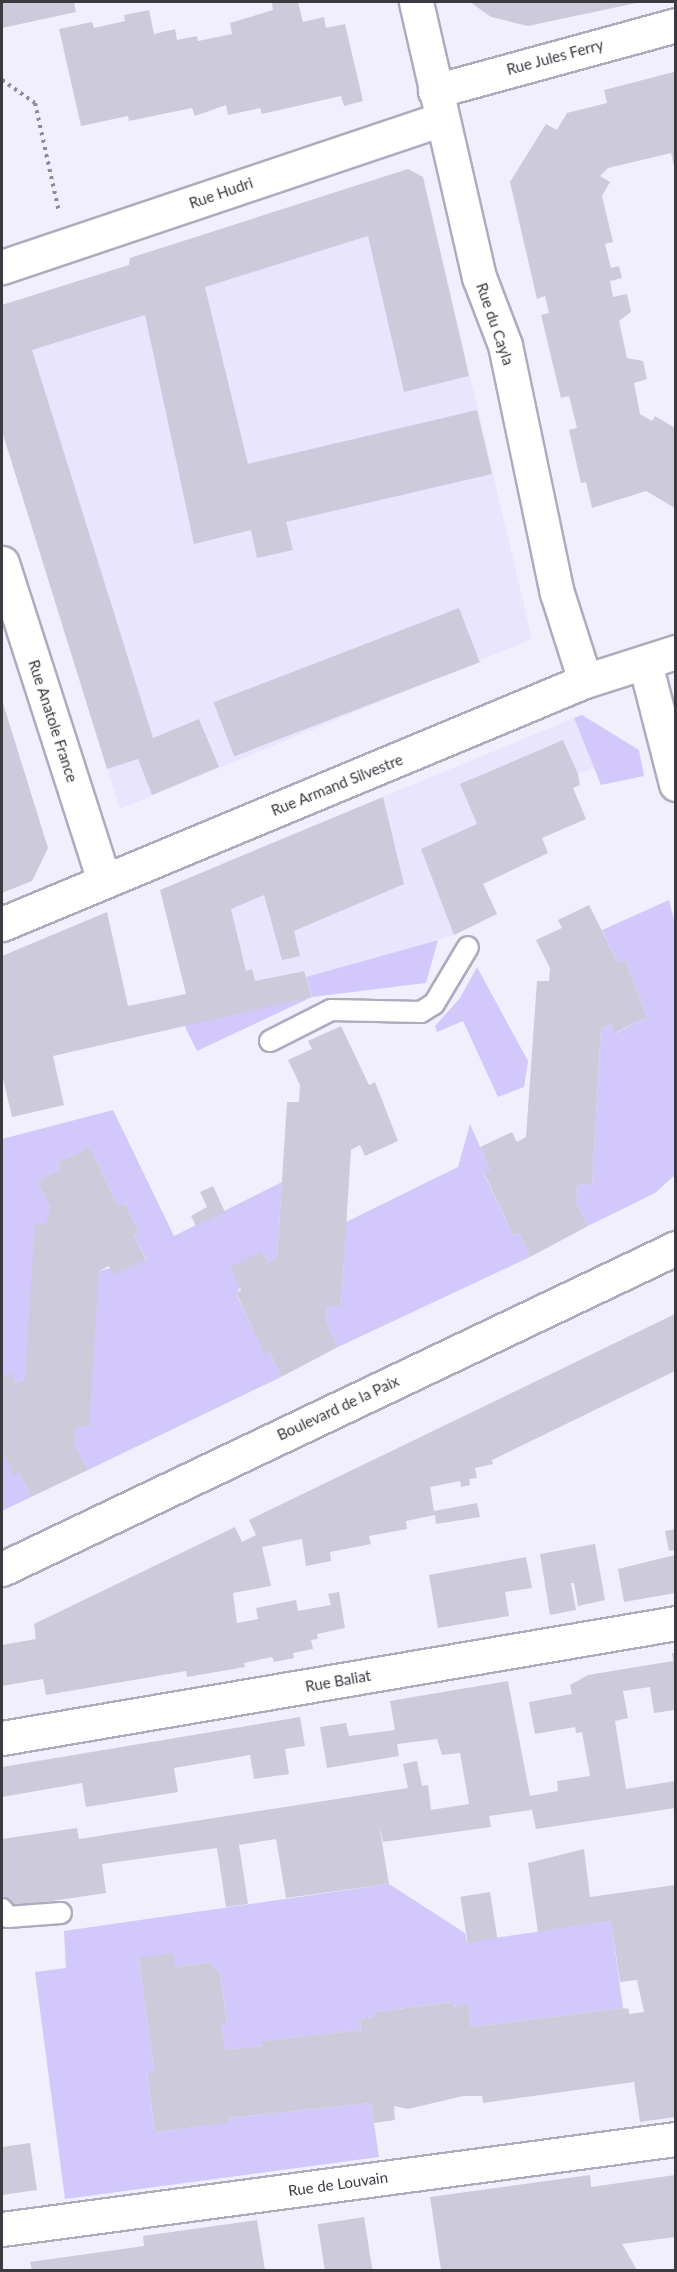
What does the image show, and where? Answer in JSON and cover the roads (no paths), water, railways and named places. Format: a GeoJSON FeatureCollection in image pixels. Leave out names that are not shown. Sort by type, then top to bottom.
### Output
{"type":"FeatureCollection","features":[{"type":"Feature","properties":{"kind":"street","name":"Rue du Cayla"},"geometry":{"type":"LineString","coordinates":[[417,2],[438,105],[479,277],[505,345],[557,593],[585,681]]}},
{"type":"Feature","properties":{"kind":"street","name":"Rue Jules Ferry"},"geometry":{"type":"LineString","coordinates":[[438,105],[675,25]]}},
{"type":"Feature","properties":{"kind":"street","name":"Rue Hudri"},"geometry":{"type":"LineString","coordinates":[[2,267],[438,105]]}},
{"type":"Feature","properties":{"kind":"street","name":"Rue Anatole France"},"geometry":{"type":"LineString","coordinates":[[2,563],[104,880]]}},
{"type":"Feature","properties":{"kind":"street","name":"Rue Armand Silvestre"},"geometry":{"type":"LineString","coordinates":[[2,924],[585,681],[675,652]]}},
{"type":"Feature","properties":{"kind":"street"},"geometry":{"type":"LineString","coordinates":[[645,663],[675,784]]}},
{"type":"Feature","properties":{"kind":"street","name":"Boulevard de la Paix"},"geometry":{"type":"LineString","coordinates":[[2,1569],[675,1248]]}},
{"type":"Feature","properties":{"kind":"street","name":"Rue Baliat"},"geometry":{"type":"LineString","coordinates":[[2,1738],[675,1623]]}},
{"type":"Feature","properties":{"kind":"street","name":"Rue de Louvain"},"geometry":{"type":"LineString","coordinates":[[2,2229],[675,2139]]}},
{"type":"Feature","properties":{"kind":"lane"},"geometry":{"type":"LineString","coordinates":[[270,1041],[331,1010],[421,1012],[434,1004],[468,947]]}},
{"type":"Feature","properties":{"kind":"lane"},"geometry":{"type":"LineString","coordinates":[[2,1909],[8,1917],[61,1913]]}}]}
